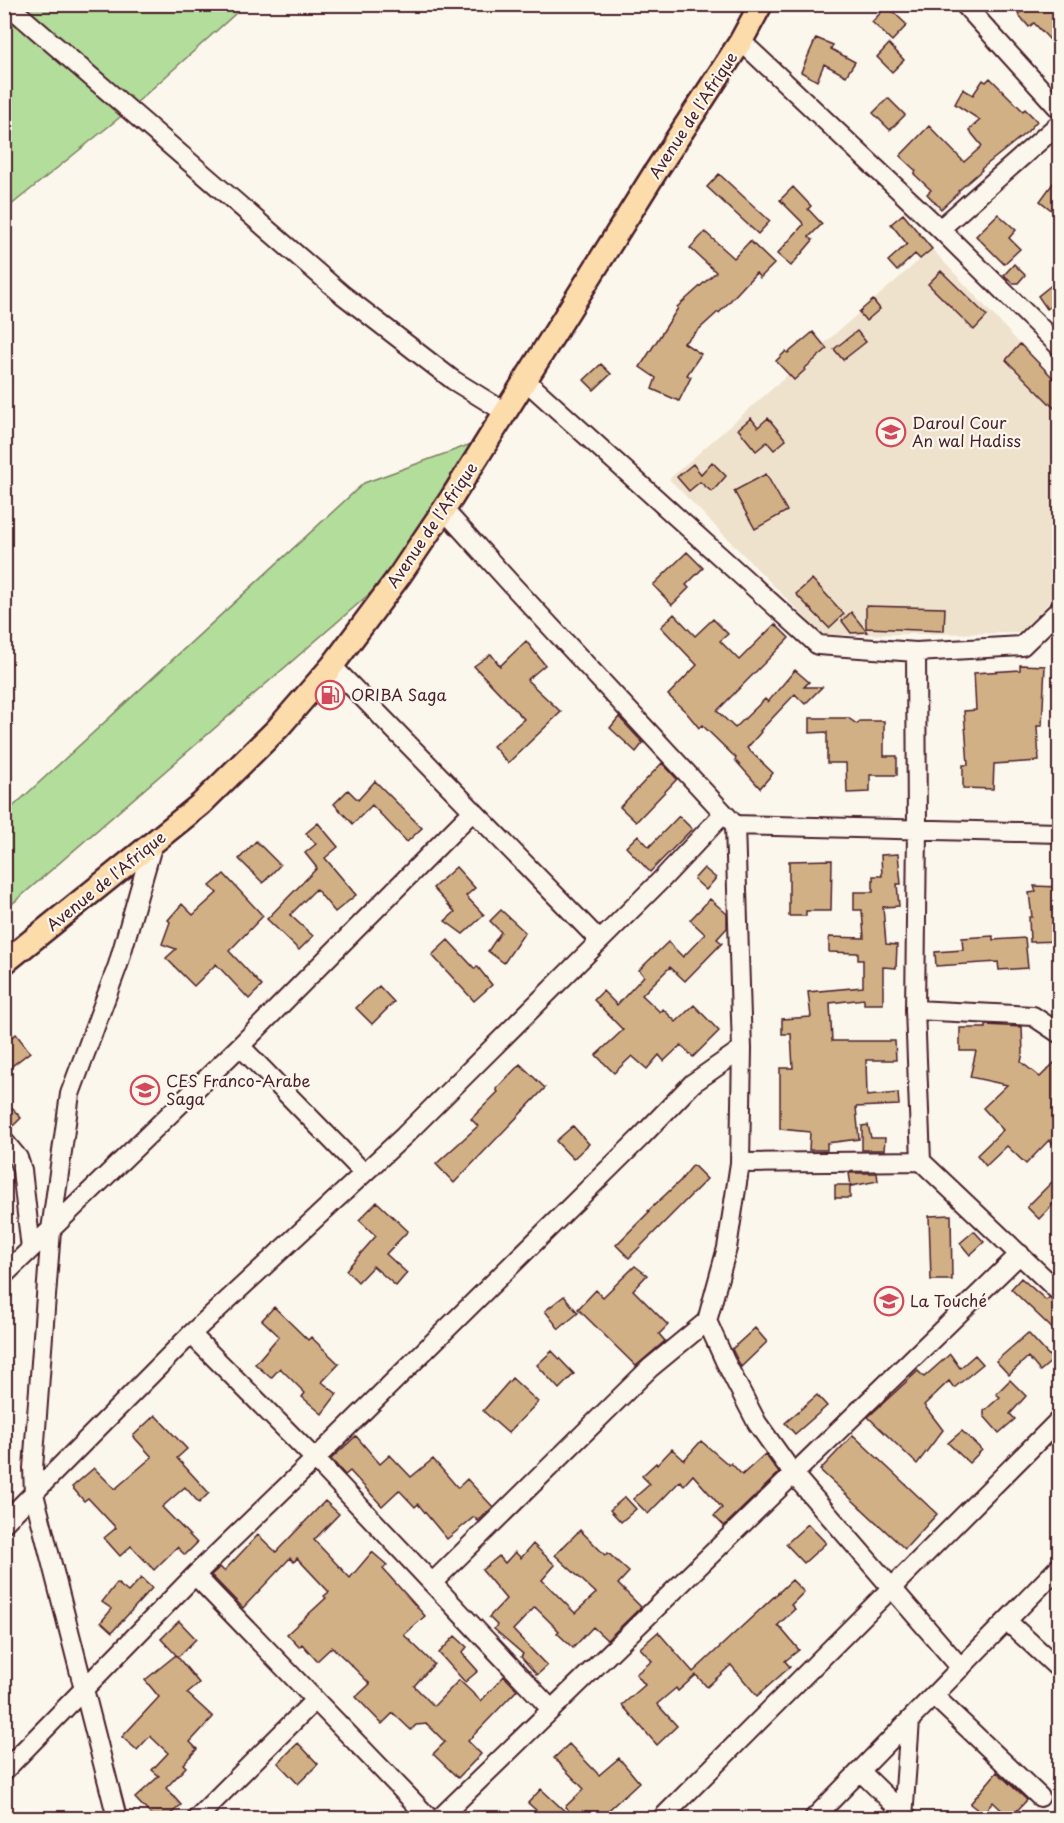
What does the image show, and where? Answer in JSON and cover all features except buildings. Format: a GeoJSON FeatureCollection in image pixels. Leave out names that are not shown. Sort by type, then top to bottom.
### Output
{"type":"FeatureCollection","features":[{"type":"Feature","properties":{"kind":"main road","name":"Avenue de l'Afrique"},"geometry":{"type":"LineString","coordinates":[[4,963],[216,790],[278,728],[332,666],[400,575],[444,510],[741,41],[761,4]]}},
{"type":"Feature","properties":{"kind":"street"},"geometry":{"type":"LineString","coordinates":[[8,4],[343,295],[453,380],[505,412]]}},
{"type":"Feature","properties":{"kind":"street"},"geometry":{"type":"LineString","coordinates":[[964,4],[1059,110]]}},
{"type":"Feature","properties":{"kind":"street"},"geometry":{"type":"LineString","coordinates":[[741,41],[940,229],[1059,347]]}},
{"type":"Feature","properties":{"kind":"street"},"geometry":{"type":"LineString","coordinates":[[940,229],[1059,123]]}},
{"type":"Feature","properties":{"kind":"street"},"geometry":{"type":"LineString","coordinates":[[525,380],[818,645],[916,652],[1022,646],[1059,609]]}},
{"type":"Feature","properties":{"kind":"street"},"geometry":{"type":"LineString","coordinates":[[432,1583],[650,1368],[707,1321],[727,1248],[740,1163],[742,1049],[729,819],[444,510]]}},
{"type":"Feature","properties":{"kind":"street"},"geometry":{"type":"LineString","coordinates":[[916,652],[915,1010],[921,1161]]}},
{"type":"Feature","properties":{"kind":"street"},"geometry":{"type":"LineString","coordinates":[[332,666],[599,940]]}},
{"type":"Feature","properties":{"kind":"street"},"geometry":{"type":"LineString","coordinates":[[4,1275],[240,1046],[473,811]]}},
{"type":"Feature","properties":{"kind":"street"},"geometry":{"type":"LineString","coordinates":[[4,1523],[191,1334],[404,1136],[599,940],[729,819],[1059,833]]}},
{"type":"Feature","properties":{"kind":"street"},"geometry":{"type":"LineString","coordinates":[[117,1818],[34,1494],[33,1468],[51,1230],[70,1094],[118,965],[153,843]]}},
{"type":"Feature","properties":{"kind":"street"},"geometry":{"type":"LineString","coordinates":[[915,1010],[1033,1016],[1059,1034]]}},
{"type":"Feature","properties":{"kind":"street"},"geometry":{"type":"LineString","coordinates":[[240,1046],[364,1173]]}},
{"type":"Feature","properties":{"kind":"street"},"geometry":{"type":"LineString","coordinates":[[4,1772],[195,1575],[315,1459],[684,1091],[742,1049]]}},
{"type":"Feature","properties":{"kind":"street"},"geometry":{"type":"LineString","coordinates":[[4,1142],[18,1158],[22,1170],[31,1249]]}},
{"type":"Feature","properties":{"kind":"street"},"geometry":{"type":"LineString","coordinates":[[740,1163],[921,1161],[1059,1293]]}},
{"type":"Feature","properties":{"kind":"street"},"geometry":{"type":"LineString","coordinates":[[440,1818],[1020,1254]]}},
{"type":"Feature","properties":{"kind":"street"},"geometry":{"type":"LineString","coordinates":[[707,1321],[725,1362],[757,1423],[794,1475],[961,1668]]}},
{"type":"Feature","properties":{"kind":"street"},"geometry":{"type":"LineString","coordinates":[[191,1334],[315,1459],[551,1709]]}},
{"type":"Feature","properties":{"kind":"street"},"geometry":{"type":"LineString","coordinates":[[662,1818],[1059,1419]]}},
{"type":"Feature","properties":{"kind":"street"},"geometry":{"type":"LineString","coordinates":[[814,1818],[1059,1566]]}},
{"type":"Feature","properties":{"kind":"street"},"geometry":{"type":"LineString","coordinates":[[195,1575],[429,1818]]}},
{"type":"Feature","properties":{"kind":"street"},"geometry":{"type":"LineString","coordinates":[[1006,1621],[1059,1670]]}},
{"type":"Feature","properties":{"kind":"street"},"geometry":{"type":"LineString","coordinates":[[933,1696],[1040,1797]]}},
{"type":"Feature","properties":{"kind":"street"},"geometry":{"type":"LineString","coordinates":[[197,1818],[315,1700]]}},
{"type":"Feature","properties":{"kind":"street"},"geometry":{"type":"LineString","coordinates":[[905,1817],[910,1720]]}},
{"type":"Feature","properties":{"kind":"street"},"geometry":{"type":"LineString","coordinates":[[860,1772],[905,1817]]}},
{"type":"Feature","properties":{"kind":"shaded area","name":"Daroul Cour An wal Hadiss"},"geometry":{"type":"Polygon","coordinates":[[[932,249],[1059,386],[1059,592],[1020,633],[822,635],[669,479],[932,249]]]}},
{"type":"Feature","properties":{"kind":"green space"},"geometry":{"type":"Polygon","coordinates":[[[5,5],[245,5],[124,114],[5,210],[5,5]]]}},
{"type":"Feature","properties":{"kind":"green space"},"geometry":{"type":"Polygon","coordinates":[[[496,435],[389,577],[5,910],[5,814],[364,483],[496,435]]]}},
{"type":"Feature","properties":{"kind":"place","name":"Daroul Cour An wal Hadiss"},"geometry":{"type":"Point","coordinates":[891,432]}},
{"type":"Feature","properties":{"kind":"place","name":"ORIBA Saga"},"geometry":{"type":"Point","coordinates":[330,695]}},
{"type":"Feature","properties":{"kind":"place","name":"CES Franco-Arabe Saga"},"geometry":{"type":"Point","coordinates":[145,1090]}},
{"type":"Feature","properties":{"kind":"place","name":"La Touché"},"geometry":{"type":"Point","coordinates":[889,1301]}}]}
